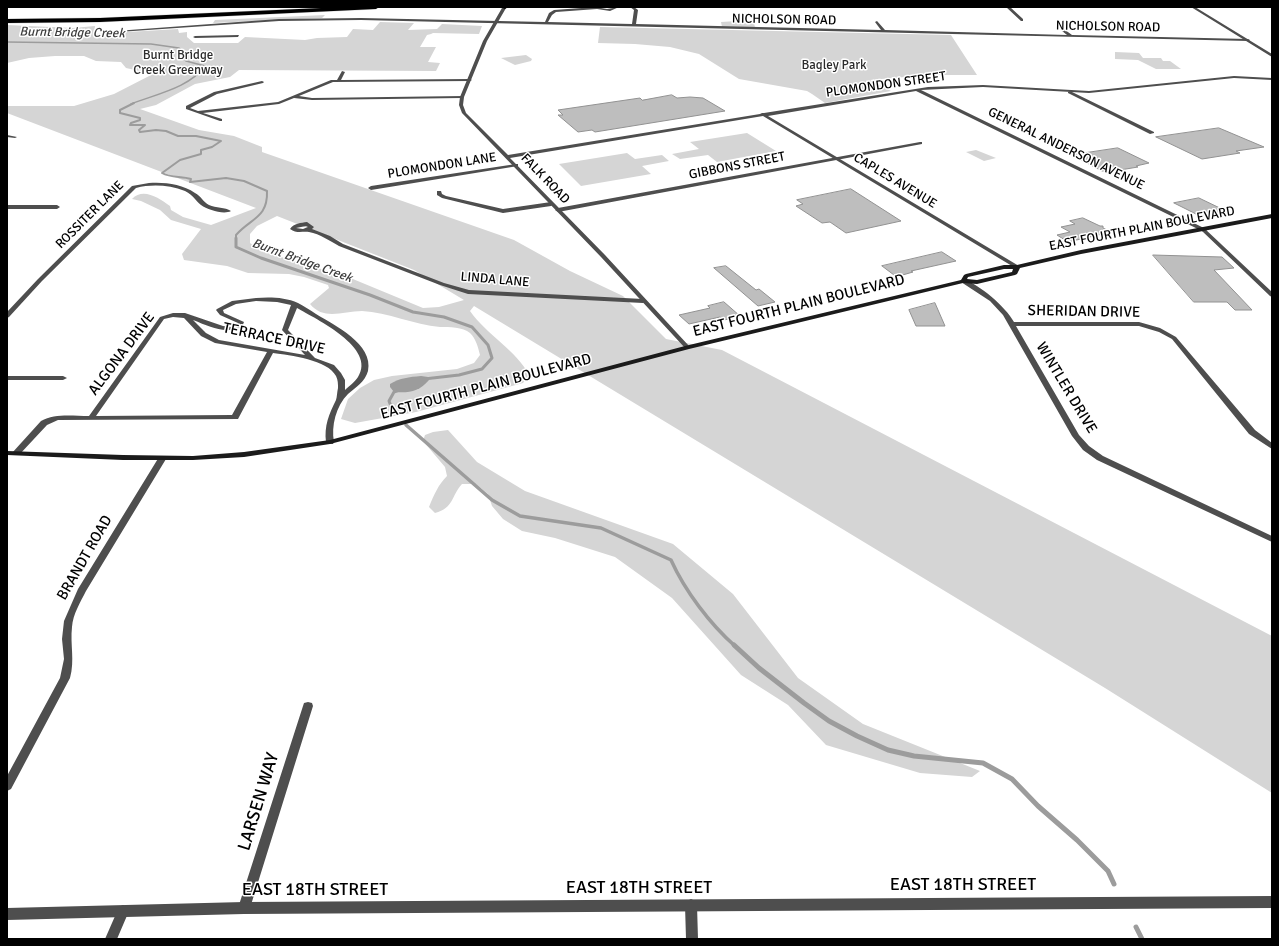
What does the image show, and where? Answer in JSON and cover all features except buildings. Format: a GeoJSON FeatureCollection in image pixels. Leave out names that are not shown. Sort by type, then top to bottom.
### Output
{"type":"FeatureCollection","features":[{"type":"Feature","properties":{"kind":"highway"},"geometry":{"type":"LineString","coordinates":[[7,18],[98,16],[318,7]]}},
{"type":"Feature","properties":{"kind":"highway"},"geometry":{"type":"LineString","coordinates":[[7,18],[164,17],[376,7]]}},
{"type":"Feature","properties":{"kind":"main road","name":"EAST FOURTH PLAIN BOULEVARD"},"geometry":{"type":"LineString","coordinates":[[7,453],[162,459],[237,455],[330,442],[687,347],[963,281],[977,282],[1015,273],[1017,267],[1081,252],[1272,216]]}},
{"type":"Feature","properties":{"kind":"street"},"geometry":{"type":"LineString","coordinates":[[295,97],[312,99],[462,97],[485,40],[504,7]]}},
{"type":"Feature","properties":{"kind":"street"},"geometry":{"type":"LineString","coordinates":[[546,24],[552,12],[565,9],[597,7],[608,10],[617,7]]}},
{"type":"Feature","properties":{"kind":"street"},"geometry":{"type":"LineString","coordinates":[[632,7],[636,10],[634,26]]}},
{"type":"Feature","properties":{"kind":"street"},"geometry":{"type":"LineString","coordinates":[[851,7],[963,7]]}},
{"type":"Feature","properties":{"kind":"street"},"geometry":{"type":"LineString","coordinates":[[1008,7],[1022,20]]}},
{"type":"Feature","properties":{"kind":"street"},"geometry":{"type":"LineString","coordinates":[[1193,7],[1272,56]]}},
{"type":"Feature","properties":{"kind":"street","name":"NICHOLSON ROAD"},"geometry":{"type":"LineString","coordinates":[[104,32],[329,19],[1248,40]]}},
{"type":"Feature","properties":{"kind":"street"},"geometry":{"type":"LineString","coordinates":[[877,22],[884,32]]}},
{"type":"Feature","properties":{"kind":"street"},"geometry":{"type":"LineString","coordinates":[[219,32],[222,24]]}},
{"type":"Feature","properties":{"kind":"street"},"geometry":{"type":"LineString","coordinates":[[1057,25],[1071,36]]}},
{"type":"Feature","properties":{"kind":"street"},"geometry":{"type":"LineString","coordinates":[[195,37],[219,32],[238,36]]}},
{"type":"Feature","properties":{"kind":"street"},"geometry":{"type":"LineString","coordinates":[[338,81],[343,72]]}},
{"type":"Feature","properties":{"kind":"street","name":"PLOMONDON STREET"},"geometry":{"type":"LineString","coordinates":[[506,156],[939,87],[983,86],[1070,92],[1108,91],[1234,77],[1272,79]]}},
{"type":"Feature","properties":{"kind":"street"},"geometry":{"type":"LineString","coordinates":[[198,112],[284,102],[327,82],[470,80]]}},
{"type":"Feature","properties":{"kind":"street"},"geometry":{"type":"LineString","coordinates":[[220,120],[188,109],[188,107],[216,93],[262,82]]}},
{"type":"Feature","properties":{"kind":"street","name":"GENERAL ANDERSON AVENUE"},"geometry":{"type":"LineString","coordinates":[[917,90],[1204,230],[1272,296]]}},
{"type":"Feature","properties":{"kind":"street"},"geometry":{"type":"LineString","coordinates":[[1070,92],[1152,133]]}},
{"type":"Feature","properties":{"kind":"street","name":"FALK ROAD"},"geometry":{"type":"LineString","coordinates":[[462,97],[461,105],[464,113],[603,256],[687,347]]}},
{"type":"Feature","properties":{"kind":"street","name":"CAPLES AVENUE"},"geometry":{"type":"LineString","coordinates":[[762,114],[1017,267]]}},
{"type":"Feature","properties":{"kind":"street"},"geometry":{"type":"LineString","coordinates":[[7,136],[15,137]]}},
{"type":"Feature","properties":{"kind":"street","name":"GIBBONS STREET"},"geometry":{"type":"LineString","coordinates":[[558,210],[920,143]]}},
{"type":"Feature","properties":{"kind":"street","name":"PLOMONDON LANE"},"geometry":{"type":"LineString","coordinates":[[372,188],[516,165]]}},
{"type":"Feature","properties":{"kind":"street","name":"ROSSITER LANE"},"geometry":{"type":"LineString","coordinates":[[7,316],[40,280],[128,191],[134,187],[151,183],[169,185],[186,190],[196,195],[200,202],[206,206],[216,210],[228,211]]}},
{"type":"Feature","properties":{"kind":"street"},"geometry":{"type":"LineString","coordinates":[[439,192],[440,195],[444,197],[503,211],[551,204]]}},
{"type":"Feature","properties":{"kind":"street"},"geometry":{"type":"LineString","coordinates":[[7,207],[57,206]]}},
{"type":"Feature","properties":{"kind":"street","name":"LINDA LANE"},"geometry":{"type":"LineString","coordinates":[[308,230],[328,237],[345,247],[461,290],[483,294],[644,301]]}},
{"type":"Feature","properties":{"kind":"street","name":"WINTLER DRIVE"},"geometry":{"type":"LineString","coordinates":[[963,281],[992,300],[1002,309],[1076,436],[1086,448],[1100,458],[1272,538]]}},
{"type":"Feature","properties":{"kind":"street","name":"ALGONA DRIVE"},"geometry":{"type":"LineString","coordinates":[[92,417],[94,412],[162,318],[170,314],[185,315],[224,329],[232,329],[240,326],[241,322],[222,314],[219,310],[224,306],[244,300],[282,301],[336,327],[351,339],[363,357],[365,365],[364,372],[358,383],[340,398],[335,407],[328,432],[330,442]]}},
{"type":"Feature","properties":{"kind":"street"},"geometry":{"type":"LineString","coordinates":[[295,307],[285,330],[312,358]]}},
{"type":"Feature","properties":{"kind":"street","name":"TERRACE DRIVE"},"geometry":{"type":"LineString","coordinates":[[185,315],[200,333],[217,342],[312,358],[333,367],[339,374],[341,382],[340,398]]}},
{"type":"Feature","properties":{"kind":"street","name":"SHERIDAN DRIVE"},"geometry":{"type":"LineString","coordinates":[[1012,324],[1139,324],[1154,327],[1165,332],[1174,338],[1252,432],[1272,447]]}},
{"type":"Feature","properties":{"kind":"street"},"geometry":{"type":"LineString","coordinates":[[16,453],[44,423],[49,420],[92,417],[235,417],[271,351]]}},
{"type":"Feature","properties":{"kind":"street"},"geometry":{"type":"LineString","coordinates":[[7,378],[63,378]]}},
{"type":"Feature","properties":{"kind":"street","name":"BRANDT ROAD"},"geometry":{"type":"LineString","coordinates":[[7,786],[66,678],[69,666],[67,632],[70,614],[81,591],[162,459]]}},
{"type":"Feature","properties":{"kind":"street","name":"LARSEN WAY"},"geometry":{"type":"LineString","coordinates":[[244,908],[308,706]]}},
{"type":"Feature","properties":{"kind":"street","name":"EAST 18TH STREET"},"geometry":{"type":"LineString","coordinates":[[7,914],[244,908],[1272,902]]}},
{"type":"Feature","properties":{"kind":"street"},"geometry":{"type":"LineString","coordinates":[[691,905],[692,939]]}},
{"type":"Feature","properties":{"kind":"street"},"geometry":{"type":"LineString","coordinates":[[111,939],[123,911]]}},
{"type":"Feature","properties":{"kind":"green space"},"geometry":{"type":"Polygon","coordinates":[[[325,15],[322,18],[213,23],[215,20],[325,15]]]}},
{"type":"Feature","properties":{"kind":"green space"},"geometry":{"type":"Polygon","coordinates":[[[753,20],[755,27],[722,27],[721,22],[753,20]]]}},
{"type":"Feature","properties":{"kind":"green space","name":"Burnt Bridge Creek Greenway"},"geometry":{"type":"Polygon","coordinates":[[[380,22],[414,23],[408,30],[437,29],[442,24],[482,26],[479,34],[433,33],[427,35],[420,47],[436,47],[428,62],[440,63],[436,71],[239,70],[230,77],[195,84],[156,105],[140,109],[199,130],[234,136],[262,147],[262,152],[514,240],[570,271],[623,296],[666,339],[722,350],[1272,636],[1272,793],[1105,688],[474,306],[470,311],[477,320],[524,366],[529,375],[523,383],[416,412],[355,423],[341,419],[348,399],[360,388],[374,380],[392,376],[457,369],[474,363],[480,355],[474,338],[470,333],[460,328],[430,326],[372,312],[355,311],[328,314],[321,312],[310,304],[329,288],[328,285],[304,277],[289,274],[248,273],[227,266],[184,260],[182,254],[201,229],[171,220],[160,210],[141,201],[132,199],[141,194],[151,195],[166,203],[170,206],[171,210],[183,217],[211,225],[256,208],[7,113],[7,106],[74,106],[114,94],[153,74],[126,68],[121,62],[96,61],[84,56],[29,58],[7,63],[7,25],[73,28],[95,26],[94,34],[178,29],[179,33],[187,32],[187,37],[194,43],[238,43],[245,37],[305,40],[347,37],[353,29],[373,30],[380,22]],[[277,216],[257,226],[250,234],[250,243],[261,251],[348,277],[423,308],[439,307],[464,300],[414,270],[277,216]]]}},
{"type":"Feature","properties":{"kind":"green space","name":"Bagley Park"},"geometry":{"type":"Polygon","coordinates":[[[600,27],[951,35],[977,75],[928,75],[870,80],[891,91],[825,103],[807,91],[739,79],[699,54],[670,47],[598,43],[600,27]]]}},
{"type":"Feature","properties":{"kind":"green space"},"geometry":{"type":"Polygon","coordinates":[[[1115,52],[1139,53],[1143,58],[1161,58],[1163,61],[1170,61],[1181,69],[1156,69],[1138,60],[1115,59],[1115,52]]]}},
{"type":"Feature","properties":{"kind":"green space"},"geometry":{"type":"Polygon","coordinates":[[[526,55],[532,59],[531,61],[515,65],[501,58],[526,55]]]}},
{"type":"Feature","properties":{"kind":"green space"},"geometry":{"type":"Polygon","coordinates":[[[747,133],[776,151],[717,162],[708,155],[680,159],[672,154],[699,149],[690,142],[747,133]]]}},
{"type":"Feature","properties":{"kind":"green space"},"geometry":{"type":"Polygon","coordinates":[[[976,150],[996,158],[984,161],[966,152],[976,150]]]}},
{"type":"Feature","properties":{"kind":"green space"},"geometry":{"type":"Polygon","coordinates":[[[627,153],[635,159],[662,155],[669,161],[642,166],[651,174],[581,186],[559,164],[627,153]]]}},
{"type":"Feature","properties":{"kind":"green space"},"geometry":{"type":"Polygon","coordinates":[[[448,430],[477,462],[525,491],[673,544],[733,594],[798,678],[863,724],[980,771],[972,777],[920,773],[826,745],[788,705],[741,675],[672,598],[615,557],[555,538],[522,531],[503,519],[492,506],[488,494],[476,484],[462,484],[458,488],[449,505],[441,511],[435,513],[429,507],[439,487],[447,476],[445,467],[423,441],[425,435],[433,432],[448,430]]]}},
{"type":"Feature","properties":{"kind":"shaded area"},"geometry":{"type":"Polygon","coordinates":[[[421,376],[428,377],[429,380],[421,387],[413,391],[394,392],[390,387],[390,384],[397,380],[421,376]]]}},
{"type":"Feature","properties":{"kind":"waterway","name":"Burnt Bridge Creek"},"geometry":{"type":"LineString","coordinates":[[7,42],[151,44],[179,48],[185,53],[184,58],[186,61],[205,66],[198,74],[181,85],[131,104]]}},
{"type":"Feature","properties":{"kind":"waterway","name":"Burnt Bridge Creek"},"geometry":{"type":"LineString","coordinates":[[134,103],[120,110],[120,113],[140,118],[140,120],[131,123],[130,125],[145,125],[139,130],[140,132],[156,130],[166,131],[178,136],[196,136],[221,141],[212,147],[201,150],[201,154],[180,160],[162,173],[169,176],[191,179],[190,182],[226,178],[244,181],[267,191],[265,207],[258,217],[236,235],[236,247],[261,258],[370,295],[413,312],[444,317],[472,327],[488,345],[492,358],[482,369],[459,375],[424,379]]}},
{"type":"Feature","properties":{"kind":"waterway","name":"Burnt Bridge Creek"},"geometry":{"type":"LineString","coordinates":[[397,414],[392,409],[389,401],[394,392],[399,390]]}},
{"type":"Feature","properties":{"kind":"waterway","name":"Burnt Bridge Creek"},"geometry":{"type":"LineString","coordinates":[[406,425],[492,500],[520,516],[601,528],[671,560],[683,583],[707,617],[734,645]]}},
{"type":"Feature","properties":{"kind":"waterway","name":"Burnt Bridge Creek"},"geometry":{"type":"LineString","coordinates":[[734,645],[759,668],[804,703],[829,721],[857,736],[888,750],[914,756],[983,763],[1012,779],[1038,806],[1077,840],[1108,871],[1114,884]]}},
{"type":"Feature","properties":{"kind":"waterway","name":"Burnt Bridge Creek"},"geometry":{"type":"LineString","coordinates":[[1136,927],[1142,939]]}}]}
